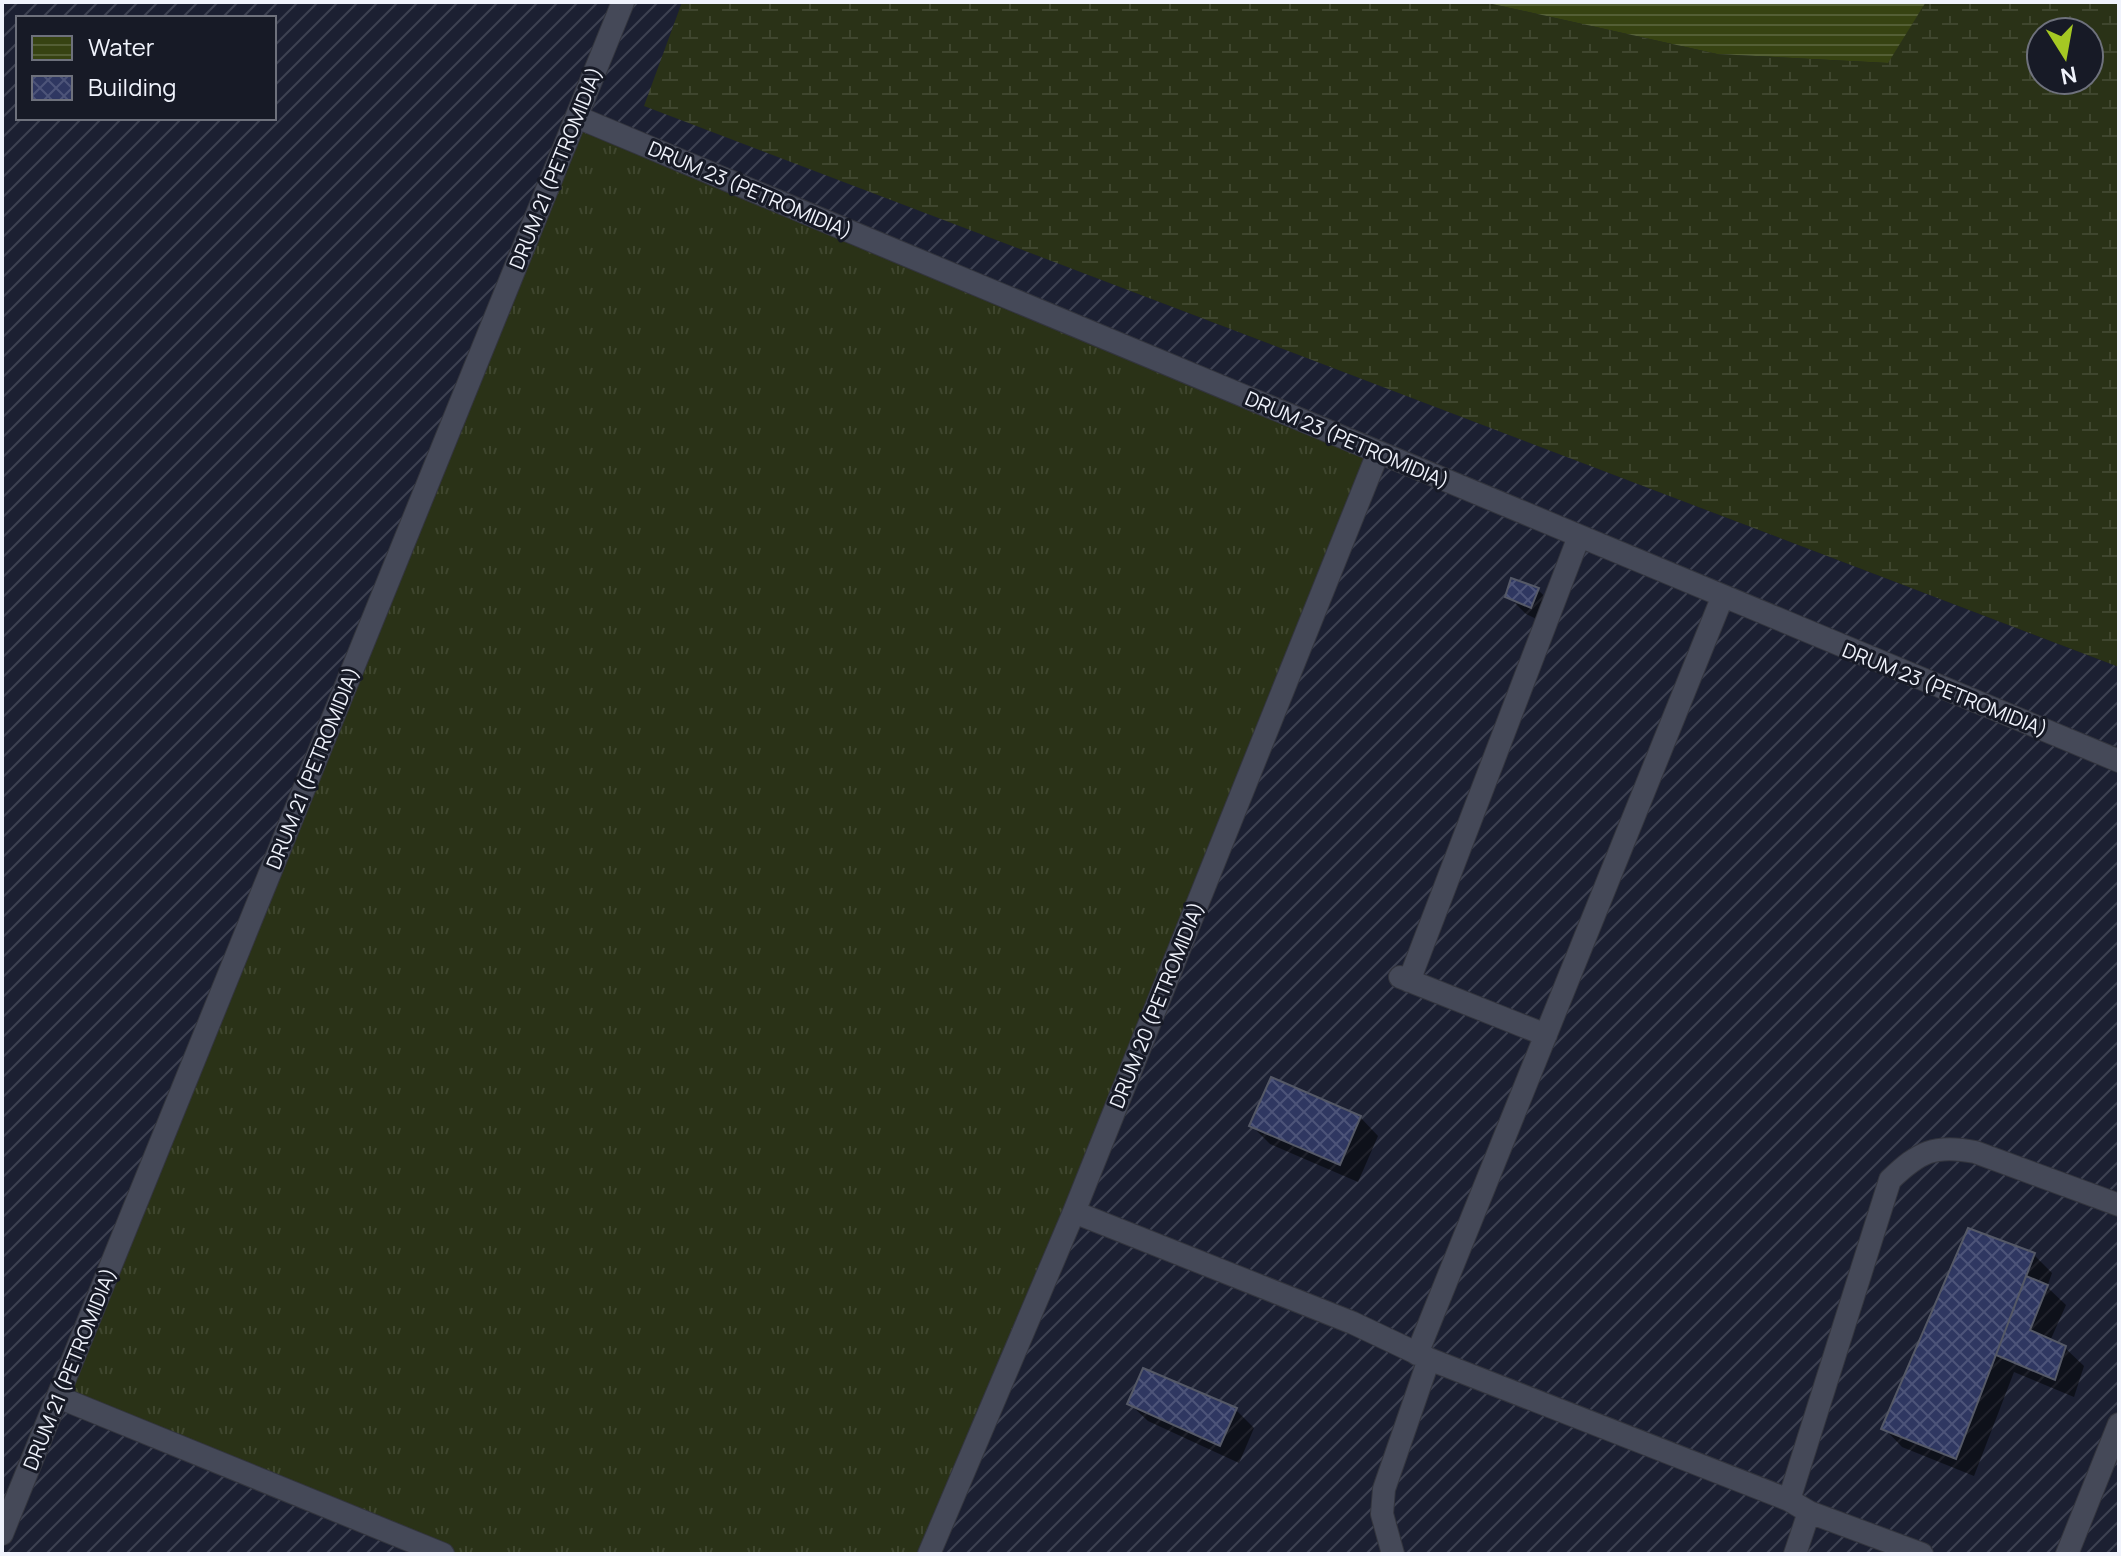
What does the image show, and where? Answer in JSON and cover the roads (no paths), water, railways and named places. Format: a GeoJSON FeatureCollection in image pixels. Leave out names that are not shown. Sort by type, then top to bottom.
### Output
{"type":"FeatureCollection","features":[{"type":"Feature","properties":{"kind":"lane","name":"DRUM 21 (PETROMIDIA)"},"geometry":{"type":"LineString","coordinates":[[2,1534],[623,2]]}},
{"type":"Feature","properties":{"kind":"lane","name":"DRUM 23 (PETROMIDIA)"},"geometry":{"type":"LineString","coordinates":[[577,117],[1578,539],[2119,761]]}},
{"type":"Feature","properties":{"kind":"lane","name":"DRUM 20 (PETROMIDIA)"},"geometry":{"type":"LineString","coordinates":[[929,1554],[1074,1212],[1378,453]]}},
{"type":"Feature","properties":{"kind":"lane"},"geometry":{"type":"LineString","coordinates":[[1546,1035],[1405,979],[1578,539]]}},
{"type":"Feature","properties":{"kind":"lane"},"geometry":{"type":"LineString","coordinates":[[1393,1554],[1382,1514],[1384,1489],[1423,1356],[1546,1035],[1722,598]]}},
{"type":"Feature","properties":{"kind":"lane"},"geometry":{"type":"LineString","coordinates":[[1789,1500],[1890,1180],[1904,1166],[1921,1153],[1955,1148],[1975,1152],[2119,1205]]}},
{"type":"Feature","properties":{"kind":"lane"},"geometry":{"type":"LineString","coordinates":[[1074,1212],[1353,1323],[1423,1356],[1789,1500],[1809,1512],[1922,1554]]}},
{"type":"Feature","properties":{"kind":"lane"},"geometry":{"type":"LineString","coordinates":[[58,1397],[395,1545],[443,1554]]}},
{"type":"Feature","properties":{"kind":"lane"},"geometry":{"type":"LineString","coordinates":[[2067,1554],[2119,1424]]}},
{"type":"Feature","properties":{"kind":"lane"},"geometry":{"type":"LineString","coordinates":[[1795,1554],[1809,1512]]}},
{"type":"Feature","properties":{"kind":"water"},"geometry":{"type":"Polygon","coordinates":[[[1483,2],[1926,2],[1888,63],[1717,54],[1483,2]]]}}]}
